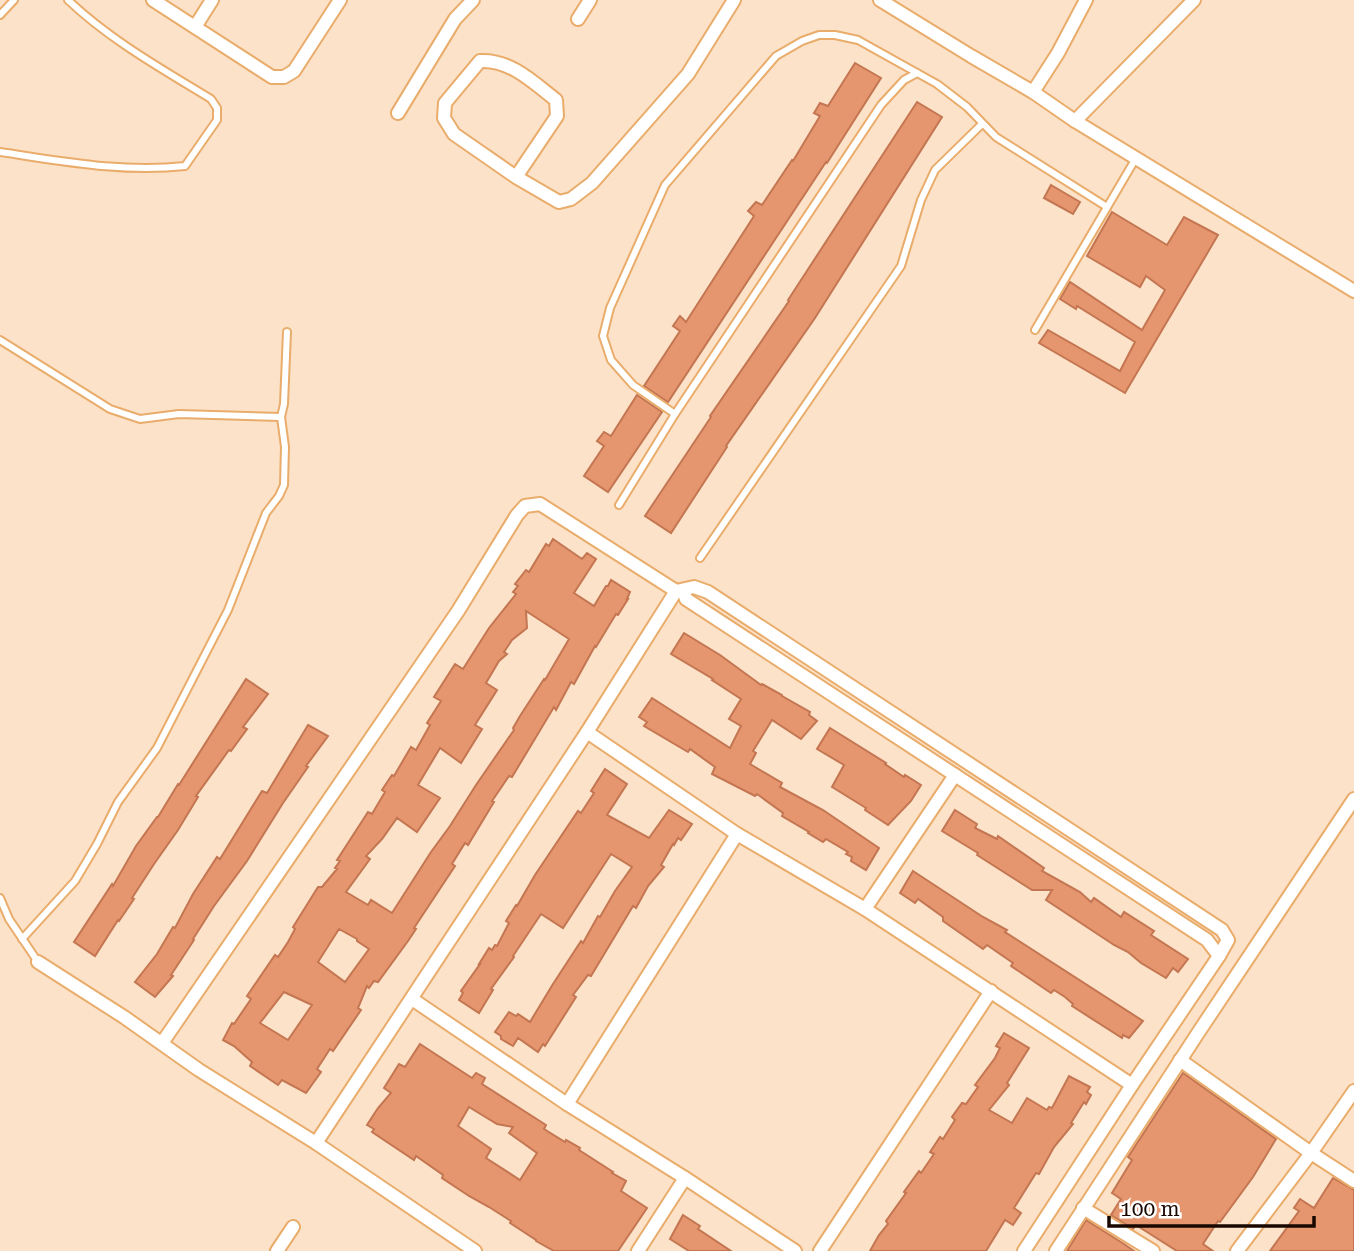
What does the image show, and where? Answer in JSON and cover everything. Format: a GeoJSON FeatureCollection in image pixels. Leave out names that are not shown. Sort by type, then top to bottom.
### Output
{"type":"FeatureCollection","features":[{"type":"Feature","properties":{"kind":"street"},"geometry":{"type":"LineString","coordinates":[[153,0],[272,77],[284,78],[294,71],[340,0]]}},
{"type":"Feature","properties":{"kind":"street"},"geometry":{"type":"LineString","coordinates":[[195,27],[212,0]]}},
{"type":"Feature","properties":{"kind":"street"},"geometry":{"type":"LineString","coordinates":[[398,113],[455,19],[473,0]]}},
{"type":"Feature","properties":{"kind":"street"},"geometry":{"type":"LineString","coordinates":[[578,19],[590,0]]}},
{"type":"Feature","properties":{"kind":"street"},"geometry":{"type":"LineString","coordinates":[[516,177],[557,116],[556,100],[513,68],[492,60],[480,61],[445,103],[444,118],[454,134],[516,177],[559,202],[571,199],[592,183],[688,74],[734,0]]}},
{"type":"Feature","properties":{"kind":"street"},"geometry":{"type":"LineString","coordinates":[[880,0],[901,6],[971,57],[1354,291]]}},
{"type":"Feature","properties":{"kind":"street"},"geometry":{"type":"LineString","coordinates":[[1032,92],[1058,53],[1086,0]]}},
{"type":"Feature","properties":{"kind":"street"},"geometry":{"type":"LineString","coordinates":[[1075,121],[1194,0]]}},
{"type":"Feature","properties":{"kind":"street"},"geometry":{"type":"LineString","coordinates":[[162,1043],[458,611],[517,515],[524,506],[540,504],[679,590],[686,599],[1207,940],[1219,956]]}},
{"type":"Feature","properties":{"kind":"street"},"geometry":{"type":"LineString","coordinates":[[316,1143],[679,590],[694,587],[708,592],[1222,930],[1228,940],[1024,1251]]}},
{"type":"Feature","properties":{"kind":"street"},"geometry":{"type":"LineString","coordinates":[[587,732],[737,834],[865,909],[1132,1085]]}},
{"type":"Feature","properties":{"kind":"street"},"geometry":{"type":"LineString","coordinates":[[865,909],[955,775]]}},
{"type":"Feature","properties":{"kind":"street"},"geometry":{"type":"LineString","coordinates":[[1056,1251],[1354,799]]}},
{"type":"Feature","properties":{"kind":"street"},"geometry":{"type":"LineString","coordinates":[[568,1104],[737,834]]}},
{"type":"Feature","properties":{"kind":"street"},"geometry":{"type":"LineString","coordinates":[[38,962],[199,1070],[316,1143],[472,1250]]}},
{"type":"Feature","properties":{"kind":"street"},"geometry":{"type":"LineString","coordinates":[[820,1251],[991,991]]}},
{"type":"Feature","properties":{"kind":"street"},"geometry":{"type":"LineString","coordinates":[[412,999],[795,1251]]}},
{"type":"Feature","properties":{"kind":"street"},"geometry":{"type":"LineString","coordinates":[[1180,1060],[1354,1181]]}},
{"type":"Feature","properties":{"kind":"street"},"geometry":{"type":"LineString","coordinates":[[1237,1251],[1354,1091]]}},
{"type":"Feature","properties":{"kind":"street"},"geometry":{"type":"LineString","coordinates":[[638,1251],[685,1178]]}},
{"type":"Feature","properties":{"kind":"street"},"geometry":{"type":"LineString","coordinates":[[1083,1208],[1153,1251]]}},
{"type":"Feature","properties":{"kind":"street"},"geometry":{"type":"LineString","coordinates":[[277,1251],[293,1227]]}},
{"type":"Feature","properties":{"kind":"lane"},"geometry":{"type":"LineString","coordinates":[[0,15],[14,0]]}},
{"type":"Feature","properties":{"kind":"lane"},"geometry":{"type":"LineString","coordinates":[[0,152],[133,169],[185,166],[217,120],[217,108],[211,99],[114,37],[68,0]]}},
{"type":"Feature","properties":{"kind":"lane"},"geometry":{"type":"LineString","coordinates":[[675,414],[633,385],[611,360],[603,336],[610,308],[665,185],[776,57],[802,41],[819,35],[858,40],[937,84],[967,107],[996,137],[1107,206]]}},
{"type":"Feature","properties":{"kind":"lane"},"geometry":{"type":"LineString","coordinates":[[619,505],[675,414],[881,105],[904,80],[918,73]]}},
{"type":"Feature","properties":{"kind":"lane"},"geometry":{"type":"LineString","coordinates":[[700,558],[901,267],[934,170],[982,124]]}},
{"type":"Feature","properties":{"kind":"lane"},"geometry":{"type":"LineString","coordinates":[[1035,330],[1136,158]]}},
{"type":"Feature","properties":{"kind":"lane"},"geometry":{"type":"LineString","coordinates":[[22,939],[75,881],[118,802],[158,748],[228,610],[266,513],[284,485],[285,447],[281,417],[287,332]]}},
{"type":"Feature","properties":{"kind":"lane"},"geometry":{"type":"LineString","coordinates":[[0,340],[110,409],[140,419],[179,414],[281,417]]}},
{"type":"Feature","properties":{"kind":"lane"},"geometry":{"type":"LineString","coordinates":[[0,898],[9,919],[38,962]]}},
{"type":"Feature","properties":{"kind":"building"},"geometry":{"type":"Polygon","coordinates":[[[855,63],[881,78],[668,402],[644,386],[680,331],[673,326],[680,316],[686,322],[754,216],[748,211],[756,202],[762,205],[820,116],[814,113],[820,103],[828,106],[855,63]]]}},
{"type":"Feature","properties":{"kind":"building"},"geometry":{"type":"Polygon","coordinates":[[[917,102],[942,117],[815,318],[726,446],[671,533],[645,516],[789,301],[917,102]]]}},
{"type":"Feature","properties":{"kind":"building"},"geometry":{"type":"Polygon","coordinates":[[[1051,185],[1080,202],[1073,214],[1044,198],[1051,185]]]}},
{"type":"Feature","properties":{"kind":"building"},"geometry":{"type":"Polygon","coordinates":[[[1112,212],[1167,245],[1184,217],[1218,235],[1125,393],[1039,343],[1048,330],[1120,371],[1135,342],[1077,306],[1076,309],[1060,299],[1070,282],[1142,330],[1165,290],[1146,276],[1140,287],[1087,256],[1112,212]]]}},
{"type":"Feature","properties":{"kind":"building"},"geometry":{"type":"Polygon","coordinates":[[[637,395],[662,412],[608,492],[584,476],[604,446],[597,441],[604,432],[611,436],[637,395]]]}},
{"type":"Feature","properties":{"kind":"building"},"geometry":{"type":"Polygon","coordinates":[[[553,539],[582,559],[587,553],[596,559],[574,593],[594,606],[611,580],[630,592],[628,599],[595,646],[574,684],[571,682],[556,710],[554,707],[512,777],[509,776],[492,801],[494,802],[468,845],[465,843],[452,864],[455,866],[408,941],[378,982],[374,981],[369,988],[367,986],[358,1008],[361,1010],[333,1051],[330,1049],[317,1069],[321,1072],[306,1093],[282,1080],[278,1085],[250,1066],[252,1062],[223,1040],[232,1023],[234,1024],[251,999],[247,996],[275,955],[278,957],[288,942],[295,929],[293,927],[318,887],[322,887],[337,869],[335,868],[340,861],[337,860],[368,812],[372,814],[385,792],[382,790],[392,775],[394,776],[411,747],[416,750],[430,725],[427,723],[441,701],[434,697],[455,664],[463,669],[489,628],[516,594],[513,592],[518,586],[515,584],[526,570],[529,572],[546,544],[549,546],[553,539]],[[526,611],[527,628],[512,640],[504,652],[507,654],[499,661],[486,683],[497,690],[475,725],[482,729],[461,763],[440,748],[418,785],[440,798],[417,832],[397,818],[366,856],[370,859],[346,892],[368,905],[371,900],[392,913],[514,730],[520,716],[569,639],[526,611]],[[339,929],[318,962],[345,982],[369,949],[339,929]],[[284,992],[260,1023],[288,1040],[312,1005],[284,992]]]}},
{"type":"Feature","properties":{"kind":"building"},"geometry":{"type":"Polygon","coordinates":[[[684,633],[761,685],[810,712],[809,715],[817,721],[801,739],[772,720],[753,751],[756,753],[750,764],[782,783],[780,787],[823,810],[879,848],[866,870],[851,861],[852,857],[846,854],[848,852],[826,839],[823,842],[808,833],[782,816],[783,813],[757,794],[755,796],[712,774],[715,767],[690,749],[688,752],[644,726],[647,722],[639,717],[652,698],[730,748],[741,726],[729,719],[741,699],[671,654],[684,633]]]}},
{"type":"Feature","properties":{"kind":"building"},"geometry":{"type":"Polygon","coordinates":[[[246,679],[268,694],[243,727],[247,729],[196,796],[198,797],[178,830],[95,956],[74,942],[246,679]]]}},
{"type":"Feature","properties":{"kind":"building"},"geometry":{"type":"Polygon","coordinates":[[[308,725],[328,736],[306,766],[308,767],[247,861],[214,906],[171,975],[173,976],[155,997],[135,982],[157,954],[173,927],[175,928],[193,894],[217,857],[220,859],[262,791],[267,793],[308,725]]]}},
{"type":"Feature","properties":{"kind":"building"},"geometry":{"type":"Polygon","coordinates":[[[830,728],[904,777],[905,775],[921,785],[911,801],[888,825],[832,787],[844,765],[817,749],[830,728]]]}},
{"type":"Feature","properties":{"kind":"building"},"geometry":{"type":"Polygon","coordinates":[[[605,769],[627,784],[607,815],[649,838],[669,810],[692,824],[681,840],[678,838],[673,844],[661,865],[664,867],[648,886],[636,908],[633,906],[591,976],[588,975],[573,995],[576,997],[545,1046],[543,1044],[538,1052],[518,1038],[513,1046],[495,1032],[509,1012],[530,1022],[632,867],[611,854],[563,928],[541,914],[491,989],[493,990],[479,1013],[459,1000],[463,993],[461,991],[489,948],[492,950],[497,946],[509,923],[506,921],[578,811],[581,813],[605,769]]]}},
{"type":"Feature","properties":{"kind":"building"},"geometry":{"type":"Polygon","coordinates":[[[955,810],[977,824],[975,828],[997,839],[998,836],[1044,868],[1042,871],[1080,892],[1091,902],[1094,898],[1121,917],[1124,912],[1154,931],[1151,935],[1188,959],[1178,972],[1173,968],[1166,978],[1141,963],[1046,900],[1052,890],[1032,890],[942,831],[955,810]]]}},
{"type":"Feature","properties":{"kind":"building"},"geometry":{"type":"Polygon","coordinates":[[[913,871],[1143,1021],[1129,1038],[1123,1035],[1122,1038],[1072,1006],[1065,997],[1054,990],[1051,993],[1011,966],[1013,963],[987,945],[983,949],[943,921],[943,917],[918,899],[915,903],[900,893],[913,871]]]}},
{"type":"Feature","properties":{"kind":"building"},"geometry":{"type":"Polygon","coordinates":[[[1004,1033],[1029,1048],[1007,1083],[1009,1085],[989,1110],[1012,1123],[1027,1098],[1047,1110],[1052,1108],[1069,1076],[1090,1087],[1087,1092],[1091,1095],[1014,1208],[1021,1213],[1013,1225],[1005,1220],[986,1251],[870,1251],[888,1224],[886,1221],[906,1193],[904,1192],[919,1171],[921,1173],[934,1154],[930,1152],[940,1137],[943,1139],[955,1120],[952,1117],[978,1087],[975,1085],[995,1058],[1000,1048],[996,1046],[1004,1033]]]}},
{"type":"Feature","properties":{"kind":"building"},"geometry":{"type":"Polygon","coordinates":[[[420,1044],[472,1078],[476,1073],[485,1078],[482,1084],[546,1125],[544,1129],[580,1148],[579,1150],[626,1181],[621,1191],[647,1208],[618,1251],[554,1251],[442,1178],[443,1175],[416,1156],[414,1160],[372,1132],[374,1129],[367,1125],[391,1093],[384,1088],[399,1064],[405,1067],[420,1044]],[[469,1107],[458,1126],[491,1149],[486,1158],[520,1180],[537,1153],[509,1133],[513,1127],[497,1124],[469,1107]]]}},
{"type":"Feature","properties":{"kind":"building"},"geometry":{"type":"Polygon","coordinates":[[[1183,1073],[1276,1139],[1253,1177],[1203,1244],[1213,1251],[1177,1251],[1136,1225],[1133,1229],[1111,1215],[1121,1199],[1112,1193],[1132,1160],[1128,1157],[1183,1073]]]}},
{"type":"Feature","properties":{"kind":"building"},"geometry":{"type":"Polygon","coordinates":[[[1333,1178],[1354,1190],[1354,1251],[1270,1251],[1299,1211],[1294,1208],[1300,1199],[1314,1208],[1333,1178]]]}},
{"type":"Feature","properties":{"kind":"building"},"geometry":{"type":"Polygon","coordinates":[[[683,1215],[700,1226],[698,1229],[731,1251],[689,1251],[670,1239],[683,1215]]]}},
{"type":"Feature","properties":{"kind":"building"},"geometry":{"type":"Polygon","coordinates":[[[1086,1220],[1124,1244],[1134,1251],[1067,1251],[1086,1220]]]}}]}
